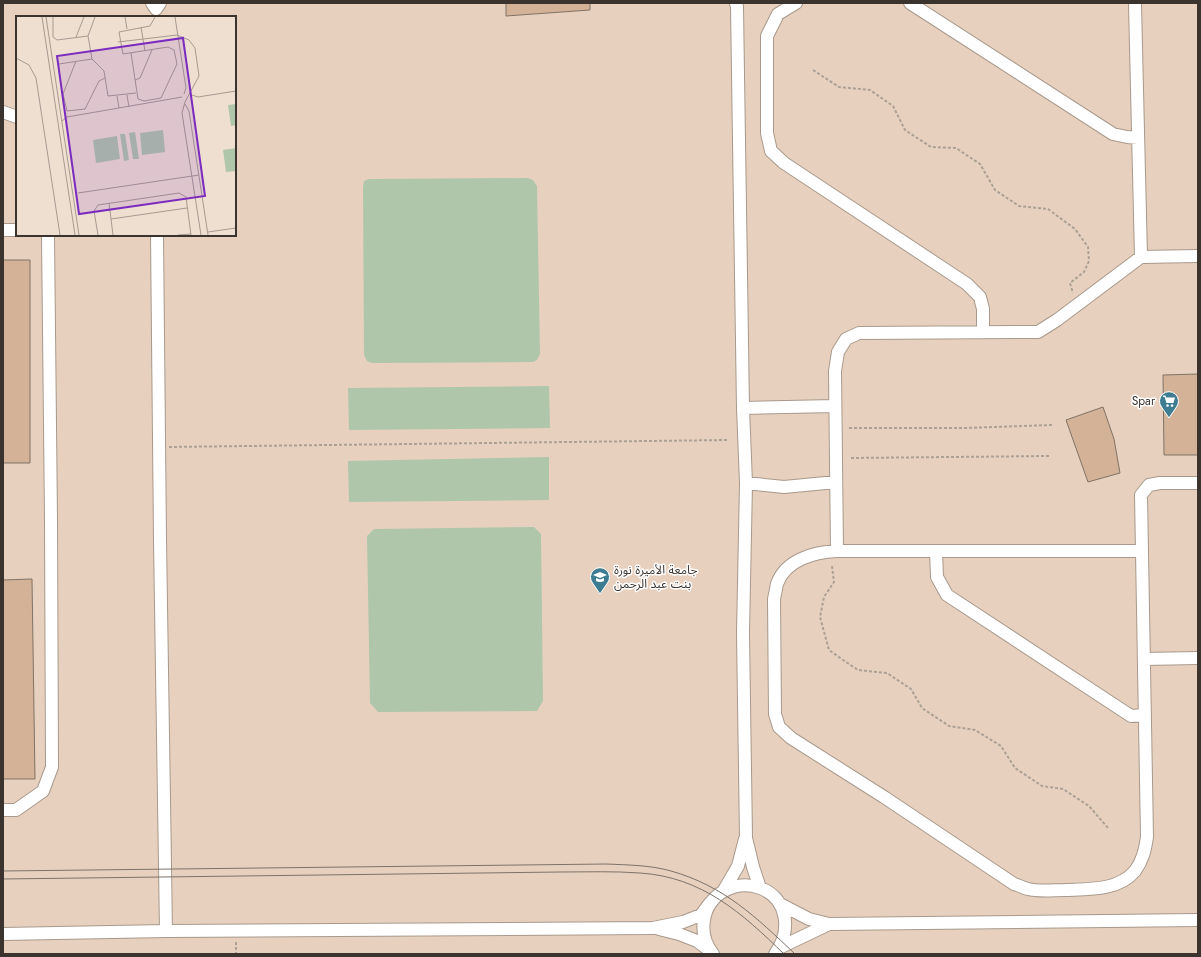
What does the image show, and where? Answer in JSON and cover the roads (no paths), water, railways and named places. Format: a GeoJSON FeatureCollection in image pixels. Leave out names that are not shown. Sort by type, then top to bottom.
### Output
{"type":"FeatureCollection","features":[{"type":"Feature","properties":{"kind":"street"},"geometry":{"type":"LineString","coordinates":[[796,3],[778,14],[767,36],[767,133],[771,151],[784,163],[967,284],[980,297],[983,309],[983,332]]}},
{"type":"Feature","properties":{"kind":"street"},"geometry":{"type":"LineString","coordinates":[[910,3],[1113,134],[1138,138]]}},
{"type":"Feature","properties":{"kind":"street"},"geometry":{"type":"LineString","coordinates":[[738,4],[743,408],[746,483],[744,633],[746,838],[760,888]]}},
{"type":"Feature","properties":{"kind":"street"},"geometry":{"type":"LineString","coordinates":[[1135,5],[1141,257]]}},
{"type":"Feature","properties":{"kind":"street"},"geometry":{"type":"LineString","coordinates":[[3,112],[16,117]]}},
{"type":"Feature","properties":{"kind":"street"},"geometry":{"type":"LineString","coordinates":[[3,230],[16,230]]}},
{"type":"Feature","properties":{"kind":"street"},"geometry":{"type":"LineString","coordinates":[[3,810],[16,810],[43,791],[52,767],[48,236]]}},
{"type":"Feature","properties":{"kind":"street"},"geometry":{"type":"LineString","coordinates":[[157,236],[166,931]]}},
{"type":"Feature","properties":{"kind":"street"},"geometry":{"type":"LineString","coordinates":[[837,551],[835,371],[838,352],[846,339],[859,333],[1038,332],[1057,320],[1141,257],[1198,256]]}},
{"type":"Feature","properties":{"kind":"street"},"geometry":{"type":"LineString","coordinates":[[743,408],[835,406]]}},
{"type":"Feature","properties":{"kind":"street"},"geometry":{"type":"LineString","coordinates":[[746,483],[785,480],[836,482]]}},
{"type":"Feature","properties":{"kind":"street"},"geometry":{"type":"LineString","coordinates":[[1142,550],[936,552],[837,551],[810,555],[785,570],[778,583],[774,599],[775,714],[779,726],[791,738],[884,797],[1014,884],[1028,889],[1043,891],[1100,888],[1124,880],[1134,872],[1143,858],[1147,837],[1142,495],[1149,485],[1160,483],[1198,483]]}},
{"type":"Feature","properties":{"kind":"street"},"geometry":{"type":"LineString","coordinates":[[936,552],[937,577],[947,594],[1131,716],[1145,715]]}},
{"type":"Feature","properties":{"kind":"street"},"geometry":{"type":"LineString","coordinates":[[1144,659],[1198,658]]}},
{"type":"Feature","properties":{"kind":"street"},"geometry":{"type":"LineString","coordinates":[[724,890],[738,866],[746,838]]}},
{"type":"Feature","properties":{"kind":"street"},"geometry":{"type":"LineString","coordinates":[[3,934],[166,931],[654,928],[683,922],[701,915],[716,896],[724,890],[736,886],[748,885],[760,888],[771,894],[780,904],[786,925],[785,936],[778,950]]}},
{"type":"Feature","properties":{"kind":"street"},"geometry":{"type":"LineString","coordinates":[[710,903],[705,914],[703,927],[705,940],[712,953]]}},
{"type":"Feature","properties":{"kind":"street"},"geometry":{"type":"LineString","coordinates":[[780,904],[809,919],[829,924],[1198,920]]}},
{"type":"Feature","properties":{"kind":"street"},"geometry":{"type":"LineString","coordinates":[[778,950],[829,924]]}},
{"type":"Feature","properties":{"kind":"street"},"geometry":{"type":"LineString","coordinates":[[654,928],[679,934],[696,941],[712,953]]}},
{"type":"Feature","properties":{"kind":"tram line"},"geometry":{"type":"LineString","coordinates":[[3,871],[606,864],[647,866],[690,877],[723,894],[753,915],[795,954]]}},
{"type":"Feature","properties":{"kind":"tram line"},"geometry":{"type":"LineString","coordinates":[[3,879],[560,872],[640,873],[662,876],[683,882],[720,900],[736,911],[784,954]]}},
{"type":"Feature","properties":{"kind":"place","name":"Spar"},"geometry":{"type":"Point","coordinates":[1169,418]}},
{"type":"Feature","properties":{"kind":"place","name":"جامعة الأميرة نورة بنت عبد الرحمن"},"geometry":{"type":"Point","coordinates":[600,594]}}]}
